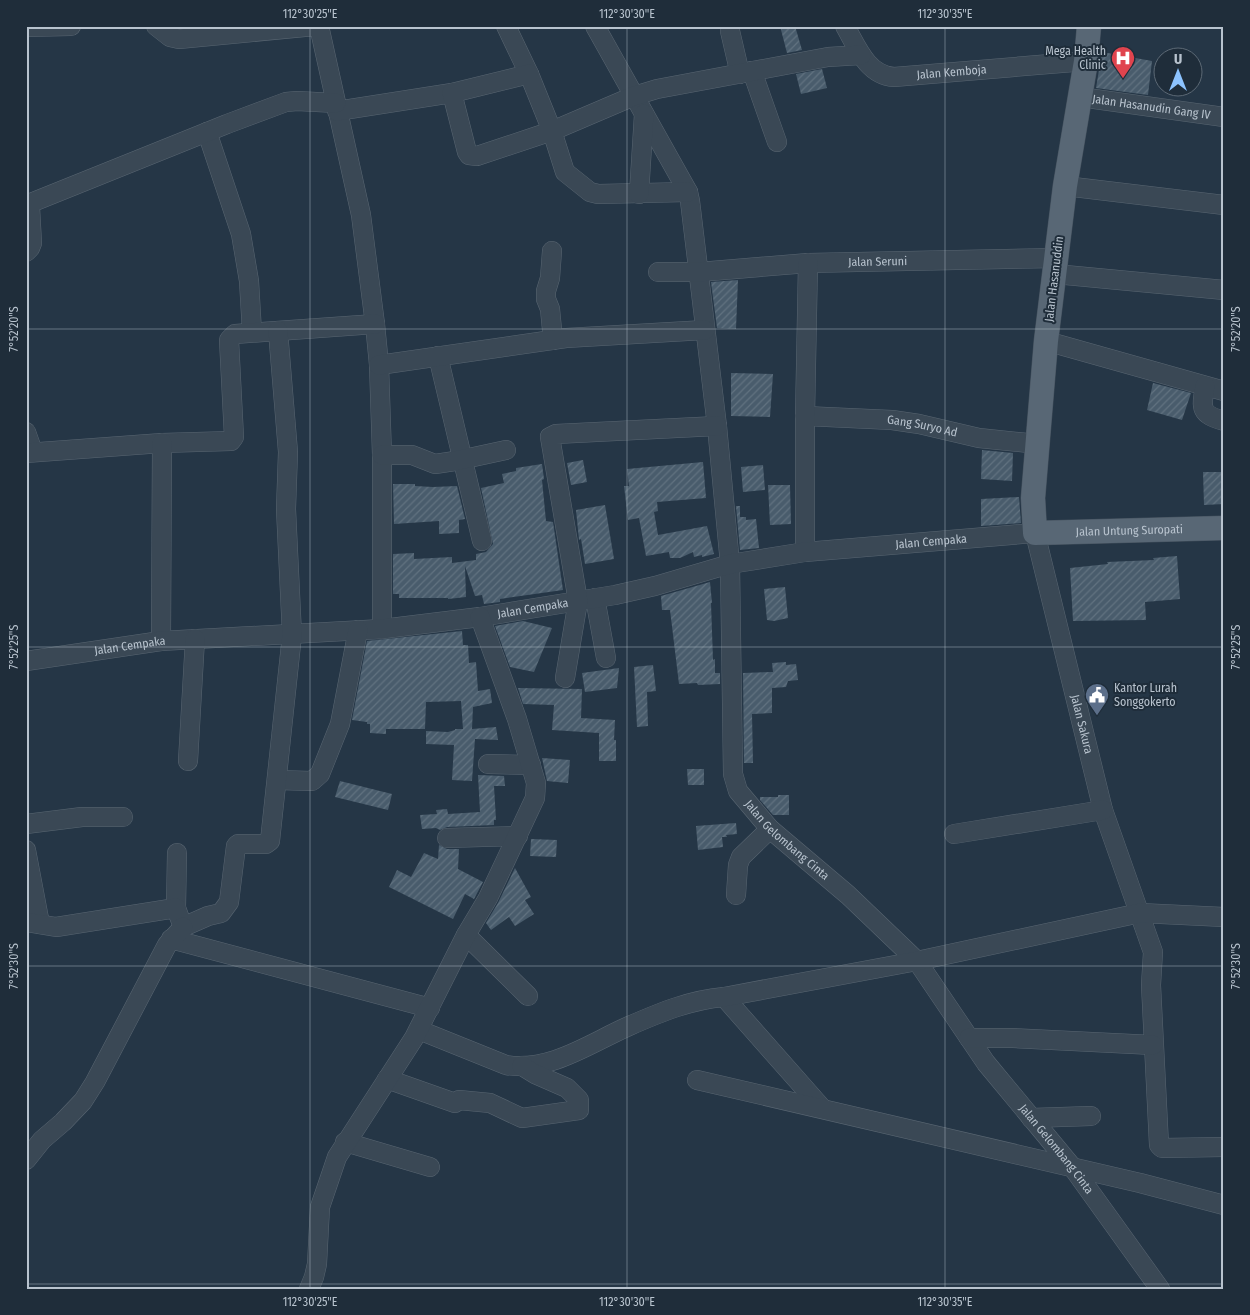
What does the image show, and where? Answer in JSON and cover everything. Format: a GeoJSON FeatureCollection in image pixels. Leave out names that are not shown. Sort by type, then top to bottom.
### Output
{"type":"FeatureCollection","features":[{"type":"Feature","properties":{"kind":"main road","name":"Jalan Hasanuddin"},"geometry":{"type":"LineString","coordinates":[[1036,533],[1033,498],[1046,341],[1066,186],[1086,61],[1089,26]]}},
{"type":"Feature","properties":{"kind":"main road","name":"Jalan Untung Suropati"},"geometry":{"type":"LineString","coordinates":[[1036,533],[1224,528]]}},
{"type":"Feature","properties":{"kind":"street"},"geometry":{"type":"LineString","coordinates":[[26,27],[71,26]]}},
{"type":"Feature","properties":{"kind":"street"},"geometry":{"type":"LineString","coordinates":[[156,26],[170,37],[179,40],[317,26],[361,215],[375,324],[379,365],[382,455],[382,629]]}},
{"type":"Feature","properties":{"kind":"street"},"geometry":{"type":"LineString","coordinates":[[506,26],[529,74],[552,131],[564,172],[594,193],[688,192],[595,26]]}},
{"type":"Feature","properties":{"kind":"street","name":"Jalan Kemboja"},"geometry":{"type":"LineString","coordinates":[[845,26],[861,55],[877,73],[884,76],[894,77],[1086,61]]}},
{"type":"Feature","properties":{"kind":"street"},"geometry":{"type":"LineString","coordinates":[[730,31],[746,73],[777,142]]}},
{"type":"Feature","properties":{"kind":"street"},"geometry":{"type":"LineString","coordinates":[[452,93],[467,152],[469,155],[477,156],[552,131],[634,96],[668,87],[828,57],[861,55]]}},
{"type":"Feature","properties":{"kind":"street"},"geometry":{"type":"LineString","coordinates":[[26,252],[32,243],[30,207],[33,202],[286,102],[297,101],[337,107],[452,93],[529,74]]}},
{"type":"Feature","properties":{"kind":"street","name":"Jalan Hasanudin Gang IV"},"geometry":{"type":"LineString","coordinates":[[1080,98],[1224,117]]}},
{"type":"Feature","properties":{"kind":"street"},"geometry":{"type":"LineString","coordinates":[[639,194],[644,114]]}},
{"type":"Feature","properties":{"kind":"street"},"geometry":{"type":"LineString","coordinates":[[207,132],[242,234],[250,281],[252,332]]}},
{"type":"Feature","properties":{"kind":"street"},"geometry":{"type":"LineString","coordinates":[[1066,186],[1224,205]]}},
{"type":"Feature","properties":{"kind":"street","name":"Jalan Gelombang Cinta"},"geometry":{"type":"LineString","coordinates":[[688,192],[717,426],[730,564],[733,774],[738,791],[770,829],[848,895],[917,961],[992,1071],[1073,1168],[1160,1289]]}},
{"type":"Feature","properties":{"kind":"street"},"geometry":{"type":"LineString","coordinates":[[552,251],[546,299],[550,309],[553,340]]}},
{"type":"Feature","properties":{"kind":"street"},"geometry":{"type":"LineString","coordinates":[[805,552],[808,263]]}},
{"type":"Feature","properties":{"kind":"street","name":"Jalan Seruni"},"geometry":{"type":"LineString","coordinates":[[658,272],[699,272],[808,263],[1056,266],[1224,290]]}},
{"type":"Feature","properties":{"kind":"street"},"geometry":{"type":"LineString","coordinates":[[26,432],[30,452],[162,443],[231,441],[233,440],[229,340],[235,334],[375,324]]}},
{"type":"Feature","properties":{"kind":"street"},"geometry":{"type":"LineString","coordinates":[[379,365],[553,340],[705,330]]}},
{"type":"Feature","properties":{"kind":"street"},"geometry":{"type":"LineString","coordinates":[[177,933],[208,916],[221,913],[227,907],[236,846],[238,844],[266,844],[270,841],[292,635],[286,509],[288,452],[278,331]]}},
{"type":"Feature","properties":{"kind":"street"},"geometry":{"type":"LineString","coordinates":[[1046,341],[1224,391]]}},
{"type":"Feature","properties":{"kind":"street"},"geometry":{"type":"LineString","coordinates":[[438,356],[482,541]]}},
{"type":"Feature","properties":{"kind":"street"},"geometry":{"type":"LineString","coordinates":[[1205,386],[1202,405],[1205,413],[1212,418],[1224,421]]}},
{"type":"Feature","properties":{"kind":"street","name":"Gang Suryo Ad"},"geometry":{"type":"LineString","coordinates":[[805,416],[892,420],[919,424],[979,438],[1038,444]]}},
{"type":"Feature","properties":{"kind":"street"},"geometry":{"type":"LineString","coordinates":[[606,658],[587,600],[550,437],[556,434],[717,426]]}},
{"type":"Feature","properties":{"kind":"street"},"geometry":{"type":"LineString","coordinates":[[161,641],[162,443]]}},
{"type":"Feature","properties":{"kind":"street"},"geometry":{"type":"LineString","coordinates":[[382,455],[412,455],[435,464],[506,450]]}},
{"type":"Feature","properties":{"kind":"street","name":"Jalan Cempaka"},"geometry":{"type":"LineString","coordinates":[[26,661],[161,641],[382,629],[480,617],[587,600],[655,586],[730,564],[805,552],[1036,533]]}},
{"type":"Feature","properties":{"kind":"street","name":"Jalan Sakura"},"geometry":{"type":"LineString","coordinates":[[1036,533],[1103,810],[1153,952],[1151,985],[1160,1146],[1162,1148],[1224,1146]]}},
{"type":"Feature","properties":{"kind":"street"},"geometry":{"type":"LineString","coordinates":[[565,678],[587,600]]}},
{"type":"Feature","properties":{"kind":"street"},"geometry":{"type":"LineString","coordinates":[[309,1289],[317,1264],[320,1207],[338,1157],[419,1030],[466,935],[488,898],[535,798],[536,783],[531,765],[517,719],[480,617]]}},
{"type":"Feature","properties":{"kind":"street"},"geometry":{"type":"LineString","coordinates":[[277,780],[312,782],[320,774],[340,724],[358,630]]}},
{"type":"Feature","properties":{"kind":"street"},"geometry":{"type":"LineString","coordinates":[[188,761],[195,639]]}},
{"type":"Feature","properties":{"kind":"street"},"geometry":{"type":"LineString","coordinates":[[488,764],[531,765]]}},
{"type":"Feature","properties":{"kind":"street"},"geometry":{"type":"LineString","coordinates":[[954,834],[1103,810]]}},
{"type":"Feature","properties":{"kind":"street"},"geometry":{"type":"LineString","coordinates":[[26,824],[82,817],[123,817]]}},
{"type":"Feature","properties":{"kind":"street"},"geometry":{"type":"LineString","coordinates":[[736,895],[740,857],[770,829]]}},
{"type":"Feature","properties":{"kind":"street"},"geometry":{"type":"LineString","coordinates":[[448,838],[518,836]]}},
{"type":"Feature","properties":{"kind":"street"},"geometry":{"type":"LineString","coordinates":[[26,850],[33,923],[56,927],[176,908]]}},
{"type":"Feature","properties":{"kind":"street"},"geometry":{"type":"LineString","coordinates":[[26,1160],[42,1140],[83,1101],[177,933],[178,854]]}},
{"type":"Feature","properties":{"kind":"street"},"geometry":{"type":"LineString","coordinates":[[419,1030],[506,1065],[522,1066],[555,1060],[630,1026],[700,999],[724,997],[917,961],[1140,913],[1224,917]]}},
{"type":"Feature","properties":{"kind":"street"},"geometry":{"type":"LineString","coordinates":[[177,933],[430,1008]]}},
{"type":"Feature","properties":{"kind":"street"},"geometry":{"type":"LineString","coordinates":[[466,935],[528,996]]}},
{"type":"Feature","properties":{"kind":"street"},"geometry":{"type":"LineString","coordinates":[[724,997],[822,1108]]}},
{"type":"Feature","properties":{"kind":"street"},"geometry":{"type":"LineString","coordinates":[[969,1038],[1013,1038],[1154,1045]]}},
{"type":"Feature","properties":{"kind":"street"},"geometry":{"type":"LineString","coordinates":[[387,1079],[455,1103],[459,1100],[490,1103],[522,1118],[579,1110],[579,1100],[568,1088],[535,1074],[522,1066]]}},
{"type":"Feature","properties":{"kind":"street"},"geometry":{"type":"LineString","coordinates":[[697,1080],[1224,1204]]}},
{"type":"Feature","properties":{"kind":"street"},"geometry":{"type":"LineString","coordinates":[[1031,1118],[1091,1116]]}},
{"type":"Feature","properties":{"kind":"street"},"geometry":{"type":"LineString","coordinates":[[346,1142],[430,1167]]}},
{"type":"Feature","properties":{"kind":"building"},"geometry":{"type":"Polygon","coordinates":[[[780,26],[795,26],[802,50],[787,53],[780,26]]]}},
{"type":"Feature","properties":{"kind":"building","name":"Mega Health Clinic"},"geometry":{"type":"Polygon","coordinates":[[[1102,52],[1152,61],[1148,95],[1096,88],[1102,52]]]}},
{"type":"Feature","properties":{"kind":"building"},"geometry":{"type":"Polygon","coordinates":[[[822,69],[827,88],[801,94],[796,74],[822,69]]]}},
{"type":"Feature","properties":{"kind":"building"},"geometry":{"type":"Polygon","coordinates":[[[738,280],[736,329],[717,328],[711,282],[738,280]]]}},
{"type":"Feature","properties":{"kind":"building"},"geometry":{"type":"Polygon","coordinates":[[[731,373],[773,374],[770,417],[731,416],[731,373]]]}},
{"type":"Feature","properties":{"kind":"building"},"geometry":{"type":"Polygon","coordinates":[[[1153,383],[1191,393],[1182,420],[1147,410],[1153,383]]]}},
{"type":"Feature","properties":{"kind":"building"},"geometry":{"type":"Polygon","coordinates":[[[982,450],[1013,453],[1012,481],[981,479],[982,450]]]}},
{"type":"Feature","properties":{"kind":"building"},"geometry":{"type":"Polygon","coordinates":[[[583,460],[587,482],[571,485],[567,463],[583,460]]]}},
{"type":"Feature","properties":{"kind":"building"},"geometry":{"type":"Polygon","coordinates":[[[703,462],[706,498],[657,502],[658,511],[654,512],[658,535],[707,526],[714,554],[694,557],[693,552],[680,558],[670,558],[669,552],[646,556],[639,518],[628,520],[624,486],[629,486],[627,469],[703,462]]]}},
{"type":"Feature","properties":{"kind":"building"},"geometry":{"type":"Polygon","coordinates":[[[542,464],[546,521],[553,522],[563,590],[500,599],[500,602],[484,604],[482,595],[475,596],[465,566],[466,597],[448,599],[399,598],[399,594],[393,594],[393,554],[414,553],[414,559],[452,557],[452,563],[476,560],[476,554],[486,552],[493,544],[481,488],[504,483],[502,474],[516,471],[516,468],[542,464]]]}},
{"type":"Feature","properties":{"kind":"building"},"geometry":{"type":"Polygon","coordinates":[[[763,465],[765,490],[743,492],[741,467],[763,465]]]}},
{"type":"Feature","properties":{"kind":"building"},"geometry":{"type":"Polygon","coordinates":[[[1203,472],[1224,472],[1224,504],[1204,505],[1203,472]]]}},
{"type":"Feature","properties":{"kind":"building"},"geometry":{"type":"Polygon","coordinates":[[[393,484],[415,484],[415,486],[433,487],[457,486],[465,519],[459,520],[459,533],[439,534],[439,521],[394,524],[393,484]]]}},
{"type":"Feature","properties":{"kind":"building"},"geometry":{"type":"Polygon","coordinates":[[[768,485],[790,485],[791,524],[770,525],[768,485]]]}},
{"type":"Feature","properties":{"kind":"building"},"geometry":{"type":"Polygon","coordinates":[[[1019,497],[1021,523],[981,526],[981,499],[1019,497]]]}},
{"type":"Feature","properties":{"kind":"building"},"geometry":{"type":"Polygon","coordinates":[[[605,505],[614,559],[585,564],[581,539],[579,540],[576,510],[605,505]]]}},
{"type":"Feature","properties":{"kind":"building"},"geometry":{"type":"Polygon","coordinates":[[[736,506],[740,506],[740,517],[746,517],[746,520],[756,519],[759,548],[740,550],[736,506]]]}},
{"type":"Feature","properties":{"kind":"building"},"geometry":{"type":"Polygon","coordinates":[[[1177,556],[1180,599],[1145,602],[1146,620],[1073,621],[1070,568],[1108,564],[1107,562],[1154,560],[1153,558],[1177,556]]]}},
{"type":"Feature","properties":{"kind":"building"},"geometry":{"type":"Polygon","coordinates":[[[710,582],[713,660],[715,659],[715,673],[720,673],[720,684],[679,684],[670,610],[662,610],[661,596],[710,582]]]}},
{"type":"Feature","properties":{"kind":"building"},"geometry":{"type":"Polygon","coordinates":[[[785,587],[788,618],[774,621],[767,620],[764,589],[785,587]]]}},
{"type":"Feature","properties":{"kind":"building"},"geometry":{"type":"Polygon","coordinates":[[[523,621],[552,628],[534,672],[510,667],[495,626],[523,621]]]}},
{"type":"Feature","properties":{"kind":"building"},"geometry":{"type":"Polygon","coordinates":[[[462,631],[463,645],[468,645],[469,663],[476,662],[478,691],[490,689],[492,703],[473,707],[472,729],[496,727],[498,740],[475,739],[472,781],[452,780],[454,745],[426,744],[426,731],[448,732],[455,729],[463,729],[461,701],[426,702],[425,729],[386,729],[386,734],[370,733],[370,724],[352,720],[367,641],[462,631]]]}},
{"type":"Feature","properties":{"kind":"building"},"geometry":{"type":"Polygon","coordinates":[[[786,662],[786,665],[796,664],[798,680],[788,681],[786,687],[772,688],[772,713],[752,714],[753,763],[744,763],[743,673],[773,672],[772,663],[786,662]]]}},
{"type":"Feature","properties":{"kind":"building"},"geometry":{"type":"Polygon","coordinates":[[[653,665],[656,691],[647,692],[648,726],[637,727],[634,667],[653,665]]]}},
{"type":"Feature","properties":{"kind":"building"},"geometry":{"type":"Polygon","coordinates":[[[619,668],[617,688],[585,692],[582,673],[619,668]]]}},
{"type":"Feature","properties":{"kind":"building"},"geometry":{"type":"Polygon","coordinates":[[[518,688],[582,689],[581,718],[615,720],[616,761],[599,761],[599,733],[552,730],[554,705],[523,704],[518,688]]]}},
{"type":"Feature","properties":{"kind":"building"},"geometry":{"type":"Polygon","coordinates":[[[542,758],[570,760],[568,783],[547,781],[542,758]]]}},
{"type":"Feature","properties":{"kind":"building"},"geometry":{"type":"Polygon","coordinates":[[[687,769],[704,769],[704,785],[688,785],[687,769]]]}},
{"type":"Feature","properties":{"kind":"building"},"geometry":{"type":"Polygon","coordinates":[[[478,775],[504,776],[505,786],[494,786],[496,820],[494,820],[494,825],[447,827],[440,830],[436,828],[422,829],[420,815],[437,814],[436,810],[447,809],[448,814],[480,812],[478,775]]]}},
{"type":"Feature","properties":{"kind":"building"},"geometry":{"type":"Polygon","coordinates":[[[340,781],[392,794],[388,810],[335,797],[340,781]]]}},
{"type":"Feature","properties":{"kind":"building"},"geometry":{"type":"Polygon","coordinates":[[[778,795],[789,795],[789,815],[773,815],[760,800],[760,797],[778,797],[778,795]]]}},
{"type":"Feature","properties":{"kind":"building"},"geometry":{"type":"Polygon","coordinates":[[[736,823],[737,834],[722,837],[723,847],[698,850],[696,826],[736,823]]]}},
{"type":"Feature","properties":{"kind":"building"},"geometry":{"type":"Polygon","coordinates":[[[531,839],[557,840],[556,857],[530,856],[531,839]]]}},
{"type":"Feature","properties":{"kind":"building"},"geometry":{"type":"Polygon","coordinates":[[[439,845],[447,849],[459,849],[458,869],[483,882],[474,899],[465,894],[453,919],[389,887],[397,870],[411,877],[424,853],[438,859],[439,845]]]}},
{"type":"Feature","properties":{"kind":"building"},"geometry":{"type":"Polygon","coordinates":[[[515,868],[531,897],[525,900],[534,914],[515,926],[509,917],[491,930],[486,923],[515,868]]]}},
{"type":"Feature","properties":{"kind":"place","name":"Mega Health Clinic"},"geometry":{"type":"Point","coordinates":[1123,79]}},
{"type":"Feature","properties":{"kind":"place","name":"Kantor Lurah Songgokerto"},"geometry":{"type":"Point","coordinates":[1097,716]}}]}
